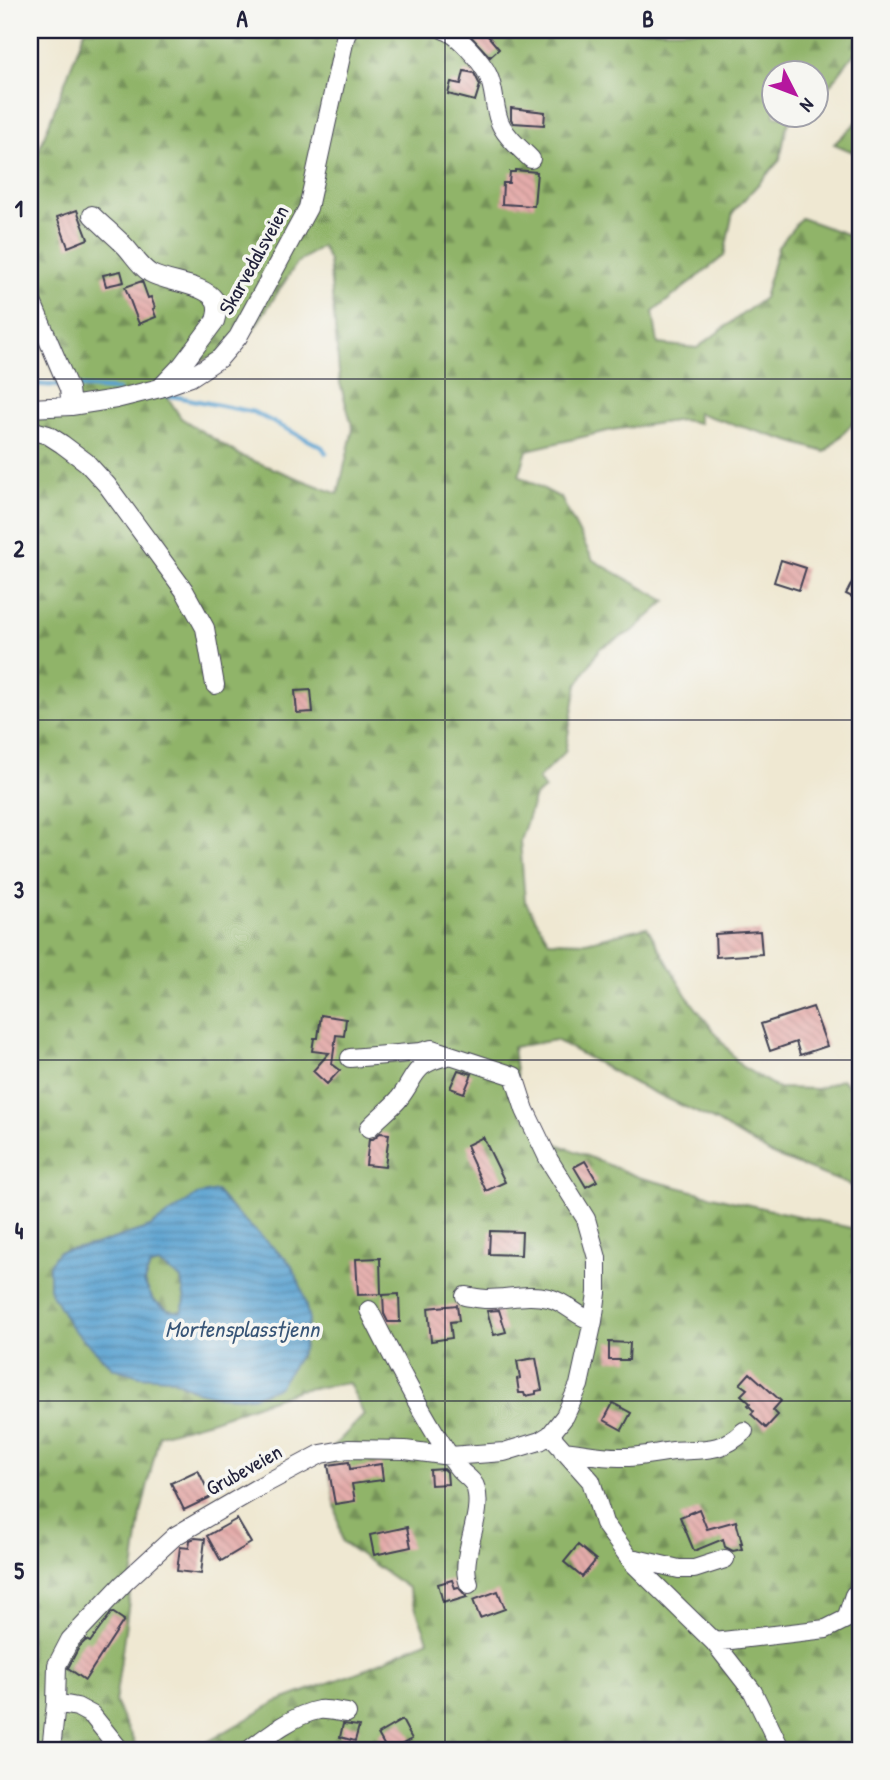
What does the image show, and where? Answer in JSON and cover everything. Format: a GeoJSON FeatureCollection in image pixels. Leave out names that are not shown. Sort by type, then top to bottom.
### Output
{"type":"FeatureCollection","features":[{"type":"Feature","properties":{"kind":"street","name":"Skarvedalsveien"},"geometry":{"type":"LineString","coordinates":[[30,408],[71,406],[160,388],[191,377],[220,358],[239,337],[308,208],[348,30]]}},
{"type":"Feature","properties":{"kind":"street"},"geometry":{"type":"LineString","coordinates":[[443,30],[451,32],[462,41],[489,75],[500,125],[531,159]]}},
{"type":"Feature","properties":{"kind":"street","name":"Skarvedalsveien"},"geometry":{"type":"LineString","coordinates":[[92,215],[152,274],[202,290],[217,304],[215,321],[182,365],[160,388]]}},
{"type":"Feature","properties":{"kind":"street"},"geometry":{"type":"LineString","coordinates":[[32,302],[69,389],[71,406]]}},
{"type":"Feature","properties":{"kind":"street"},"geometry":{"type":"LineString","coordinates":[[30,430],[48,435],[86,462],[107,485],[184,590],[205,628],[215,685]]}},
{"type":"Feature","properties":{"kind":"street"},"geometry":{"type":"LineString","coordinates":[[350,1059],[432,1049],[514,1076],[525,1110],[550,1160],[586,1219],[597,1258],[597,1293],[579,1385],[565,1416],[550,1435],[591,1481],[604,1522],[633,1563],[714,1642],[753,1692],[781,1750]]}},
{"type":"Feature","properties":{"kind":"street"},"geometry":{"type":"LineString","coordinates":[[369,1128],[398,1099],[419,1068],[429,1061],[450,1055]]}},
{"type":"Feature","properties":{"kind":"street"},"geometry":{"type":"LineString","coordinates":[[465,1296],[487,1299],[533,1296],[550,1298],[593,1321]]}},
{"type":"Feature","properties":{"kind":"street"},"geometry":{"type":"LineString","coordinates":[[369,1310],[421,1410],[459,1468],[474,1483],[477,1503],[467,1560],[469,1584]]}},
{"type":"Feature","properties":{"kind":"street"},"geometry":{"type":"LineString","coordinates":[[563,1451],[621,1457],[719,1448],[744,1431]]}},
{"type":"Feature","properties":{"kind":"street","name":"Grubeveien"},"geometry":{"type":"LineString","coordinates":[[51,1750],[57,1665],[70,1640],[124,1583],[175,1536],[321,1454],[348,1449],[405,1450],[450,1455],[504,1452],[540,1441],[550,1435]]}},
{"type":"Feature","properties":{"kind":"street"},"geometry":{"type":"LineString","coordinates":[[633,1563],[636,1559],[679,1569],[694,1569],[725,1559]]}},
{"type":"Feature","properties":{"kind":"street"},"geometry":{"type":"LineString","coordinates":[[714,1642],[826,1629],[846,1619],[854,1595]]}},
{"type":"Feature","properties":{"kind":"street"},"geometry":{"type":"LineString","coordinates":[[56,1703],[77,1707],[92,1715],[120,1750]]}},
{"type":"Feature","properties":{"kind":"street"},"geometry":{"type":"LineString","coordinates":[[250,1750],[286,1724],[306,1714],[320,1710],[347,1713]]}},
{"type":"Feature","properties":{"kind":"green space"},"geometry":{"type":"Polygon","coordinates":[[[85,30],[860,30],[860,46],[830,85],[830,60],[760,60],[760,130],[786,130],[780,160],[733,212],[724,256],[653,312],[658,344],[697,348],[764,298],[778,247],[801,218],[860,239],[860,416],[825,452],[697,413],[699,423],[682,420],[612,430],[527,450],[519,476],[561,498],[593,560],[666,601],[633,631],[600,648],[577,685],[565,752],[538,779],[545,789],[535,796],[520,841],[525,901],[549,941],[586,942],[647,927],[686,995],[741,1066],[778,1088],[817,1089],[842,1079],[860,1101],[860,1189],[773,1155],[715,1121],[636,1084],[556,1040],[513,1047],[521,1113],[555,1143],[638,1177],[860,1230],[860,1750],[138,1750],[30,1750],[30,407],[65,403],[30,305],[30,162],[35,160],[85,30]],[[322,246],[297,263],[253,330],[231,350],[192,364],[163,390],[181,418],[241,456],[338,494],[353,429],[340,383],[329,261],[322,246]],[[216,1191],[150,1227],[95,1245],[58,1252],[113,1368],[140,1376],[169,1378],[197,1391],[220,1396],[252,1397],[233,1210],[216,1191]],[[349,1383],[298,1390],[213,1420],[159,1435],[141,1514],[115,1702],[138,1750],[199,1747],[276,1702],[361,1671],[428,1640],[408,1588],[342,1542],[326,1454],[364,1415],[349,1383]]]}},
{"type":"Feature","properties":{"kind":"green space"},"geometry":{"type":"Polygon","coordinates":[[[860,119],[860,155],[834,144],[860,119]]]}},
{"type":"Feature","properties":{"kind":"green space"},"geometry":{"type":"Polygon","coordinates":[[[161,1263],[181,1278],[185,1301],[181,1312],[168,1310],[153,1300],[144,1282],[150,1266],[161,1263]]]}},
{"type":"Feature","properties":{"kind":"water","name":"Mortensplasstjenn"},"geometry":{"type":"Polygon","coordinates":[[[216,1191],[291,1264],[302,1289],[309,1320],[303,1350],[279,1387],[252,1397],[220,1396],[197,1391],[169,1378],[140,1376],[113,1368],[71,1327],[49,1289],[49,1265],[58,1252],[95,1245],[150,1227],[197,1195],[216,1191]],[[160,1264],[150,1266],[144,1282],[153,1300],[168,1310],[181,1312],[185,1301],[181,1279],[160,1264]]]}},
{"type":"Feature","properties":{"kind":"building"},"geometry":{"type":"Polygon","coordinates":[[[465,30],[483,30],[499,49],[490,57],[465,30]]]}},
{"type":"Feature","properties":{"kind":"building"},"geometry":{"type":"Polygon","coordinates":[[[464,71],[474,73],[480,85],[475,101],[448,94],[451,82],[461,84],[464,71]]]}},
{"type":"Feature","properties":{"kind":"building"},"geometry":{"type":"Polygon","coordinates":[[[511,108],[545,112],[544,125],[513,123],[511,108]]]}},
{"type":"Feature","properties":{"kind":"building"},"geometry":{"type":"Polygon","coordinates":[[[510,172],[537,172],[534,206],[502,204],[503,183],[509,183],[510,172]]]}},
{"type":"Feature","properties":{"kind":"building"},"geometry":{"type":"Polygon","coordinates":[[[77,210],[88,239],[68,247],[57,217],[77,210]]]}},
{"type":"Feature","properties":{"kind":"building"},"geometry":{"type":"Polygon","coordinates":[[[121,271],[124,282],[106,286],[103,275],[121,271]]]}},
{"type":"Feature","properties":{"kind":"building"},"geometry":{"type":"Polygon","coordinates":[[[142,281],[148,298],[151,297],[156,317],[139,324],[125,287],[142,281]]]}},
{"type":"Feature","properties":{"kind":"building"},"geometry":{"type":"Polygon","coordinates":[[[781,560],[806,568],[799,590],[774,582],[781,560]]]}},
{"type":"Feature","properties":{"kind":"building"},"geometry":{"type":"Polygon","coordinates":[[[860,567],[860,601],[846,594],[860,567]]]}},
{"type":"Feature","properties":{"kind":"building"},"geometry":{"type":"Polygon","coordinates":[[[311,690],[313,712],[297,713],[295,691],[311,690]]]}},
{"type":"Feature","properties":{"kind":"building"},"geometry":{"type":"Polygon","coordinates":[[[760,931],[762,954],[716,957],[715,934],[760,931]]]}},
{"type":"Feature","properties":{"kind":"building"},"geometry":{"type":"Polygon","coordinates":[[[813,1007],[827,1046],[800,1055],[796,1042],[770,1051],[761,1024],[813,1007]]]}},
{"type":"Feature","properties":{"kind":"building"},"geometry":{"type":"Polygon","coordinates":[[[321,1015],[346,1019],[344,1036],[336,1035],[332,1064],[340,1070],[327,1084],[313,1071],[329,1053],[312,1051],[314,1038],[318,1038],[321,1015]]]}},
{"type":"Feature","properties":{"kind":"building"},"geometry":{"type":"Polygon","coordinates":[[[458,1070],[472,1074],[464,1093],[450,1088],[458,1070]]]}},
{"type":"Feature","properties":{"kind":"building"},"geometry":{"type":"Polygon","coordinates":[[[380,1133],[389,1134],[385,1167],[366,1165],[369,1139],[380,1133]]]}},
{"type":"Feature","properties":{"kind":"building"},"geometry":{"type":"Polygon","coordinates":[[[483,1137],[505,1182],[486,1191],[467,1145],[483,1137]]]}},
{"type":"Feature","properties":{"kind":"building"},"geometry":{"type":"Polygon","coordinates":[[[585,1161],[597,1181],[586,1187],[574,1167],[585,1161]]]}},
{"type":"Feature","properties":{"kind":"building"},"geometry":{"type":"Polygon","coordinates":[[[490,1231],[522,1232],[521,1255],[489,1254],[490,1231]]]}},
{"type":"Feature","properties":{"kind":"building"},"geometry":{"type":"Polygon","coordinates":[[[380,1258],[381,1294],[358,1295],[356,1259],[380,1258]]]}},
{"type":"Feature","properties":{"kind":"building"},"geometry":{"type":"Polygon","coordinates":[[[399,1294],[400,1322],[388,1322],[384,1314],[383,1295],[399,1294]]]}},
{"type":"Feature","properties":{"kind":"building"},"geometry":{"type":"Polygon","coordinates":[[[457,1305],[459,1321],[450,1322],[452,1338],[431,1341],[428,1308],[457,1305]]]}},
{"type":"Feature","properties":{"kind":"building"},"geometry":{"type":"Polygon","coordinates":[[[499,1310],[506,1332],[494,1335],[487,1311],[499,1310]]]}},
{"type":"Feature","properties":{"kind":"building"},"geometry":{"type":"Polygon","coordinates":[[[609,1342],[630,1343],[629,1360],[609,1360],[609,1342]]]}},
{"type":"Feature","properties":{"kind":"building"},"geometry":{"type":"Polygon","coordinates":[[[536,1358],[542,1390],[525,1396],[524,1393],[519,1393],[517,1361],[536,1358]]]}},
{"type":"Feature","properties":{"kind":"building"},"geometry":{"type":"Polygon","coordinates":[[[750,1373],[781,1401],[773,1410],[778,1415],[766,1428],[751,1414],[754,1411],[748,1405],[750,1403],[741,1395],[747,1389],[740,1384],[750,1373]]]}},
{"type":"Feature","properties":{"kind":"building"},"geometry":{"type":"Polygon","coordinates":[[[613,1403],[631,1413],[622,1430],[604,1420],[613,1403]]]}},
{"type":"Feature","properties":{"kind":"building"},"geometry":{"type":"Polygon","coordinates":[[[349,1462],[350,1469],[381,1464],[383,1480],[352,1484],[355,1501],[335,1504],[328,1465],[349,1462]]]}},
{"type":"Feature","properties":{"kind":"building"},"geometry":{"type":"Polygon","coordinates":[[[444,1469],[447,1472],[448,1484],[431,1485],[430,1470],[444,1469]]]}},
{"type":"Feature","properties":{"kind":"building"},"geometry":{"type":"Polygon","coordinates":[[[198,1470],[211,1497],[184,1510],[171,1483],[198,1470]]]}},
{"type":"Feature","properties":{"kind":"building"},"geometry":{"type":"Polygon","coordinates":[[[699,1509],[707,1529],[736,1521],[742,1549],[733,1551],[725,1547],[723,1539],[694,1551],[680,1517],[699,1509]]]}},
{"type":"Feature","properties":{"kind":"building"},"geometry":{"type":"Polygon","coordinates":[[[237,1519],[251,1543],[221,1561],[207,1536],[237,1519]]]}},
{"type":"Feature","properties":{"kind":"building"},"geometry":{"type":"Polygon","coordinates":[[[407,1527],[411,1547],[374,1555],[370,1535],[407,1527]]]}},
{"type":"Feature","properties":{"kind":"building"},"geometry":{"type":"Polygon","coordinates":[[[205,1539],[201,1574],[177,1571],[180,1547],[189,1548],[190,1540],[205,1539]]]}},
{"type":"Feature","properties":{"kind":"building"},"geometry":{"type":"Polygon","coordinates":[[[578,1545],[596,1560],[582,1577],[564,1562],[578,1545]]]}},
{"type":"Feature","properties":{"kind":"building"},"geometry":{"type":"Polygon","coordinates":[[[452,1580],[455,1588],[458,1587],[467,1597],[443,1602],[438,1584],[452,1580]]]}},
{"type":"Feature","properties":{"kind":"building"},"geometry":{"type":"Polygon","coordinates":[[[498,1591],[505,1609],[480,1618],[473,1600],[498,1591]]]}},
{"type":"Feature","properties":{"kind":"building"},"geometry":{"type":"Polygon","coordinates":[[[112,1612],[124,1620],[85,1680],[68,1668],[79,1647],[86,1640],[90,1642],[112,1612]]]}},
{"type":"Feature","properties":{"kind":"building"},"geometry":{"type":"Polygon","coordinates":[[[402,1720],[412,1739],[387,1750],[378,1734],[402,1720]]]}},
{"type":"Feature","properties":{"kind":"building"},"geometry":{"type":"Polygon","coordinates":[[[343,1724],[359,1726],[355,1741],[340,1737],[343,1724]]]}},
{"type":"Feature","properties":{"kind":"waterway"},"geometry":{"type":"LineString","coordinates":[[30,384],[62,386]]}},
{"type":"Feature","properties":{"kind":"waterway"},"geometry":{"type":"LineString","coordinates":[[75,387],[118,390]]}},
{"type":"Feature","properties":{"kind":"waterway"},"geometry":{"type":"LineString","coordinates":[[162,394],[253,412],[322,447],[326,453]]}}]}
